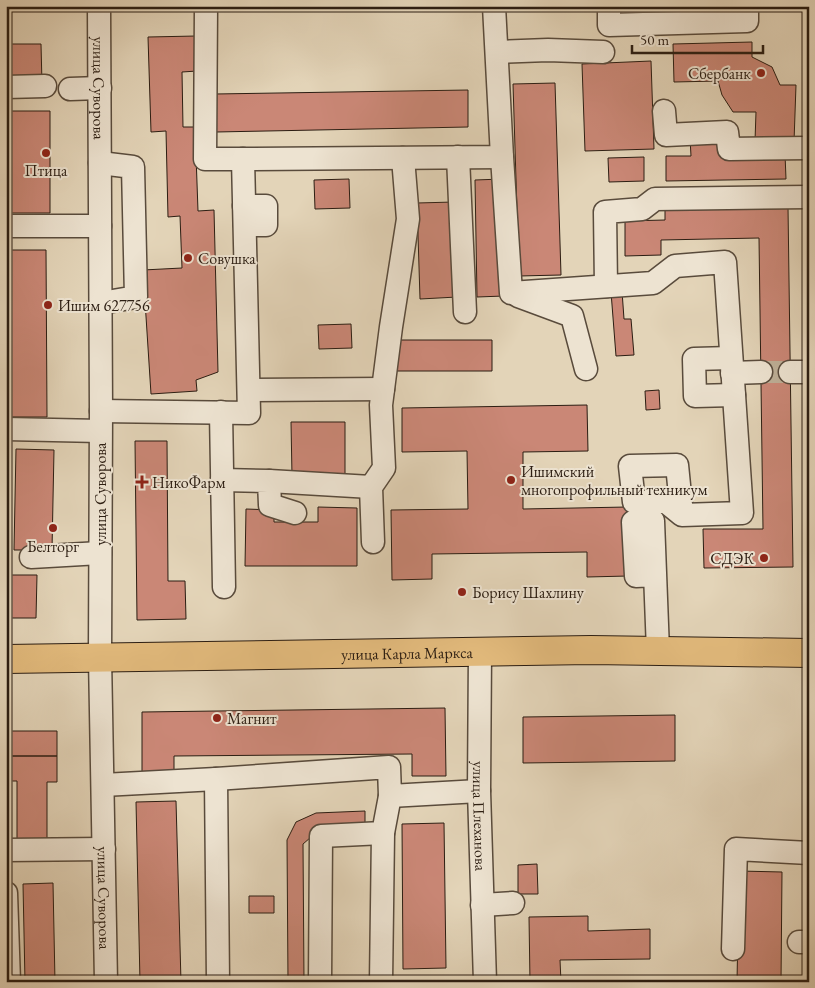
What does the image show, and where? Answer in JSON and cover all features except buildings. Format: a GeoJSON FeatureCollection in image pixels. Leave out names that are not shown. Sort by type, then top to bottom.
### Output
{"type":"FeatureCollection","features":[{"type":"Feature","properties":{"kind":"main road","name":"улица Карла Маркса"},"geometry":{"type":"LineString","coordinates":[[6,659],[100,656],[591,650],[809,653]]}},
{"type":"Feature","properties":{"kind":"street"},"geometry":{"type":"LineString","coordinates":[[89,6],[114,6]]}},
{"type":"Feature","properties":{"kind":"street","name":"улица Суворова"},"geometry":{"type":"LineString","coordinates":[[100,6],[100,656],[106,982]]}},
{"type":"Feature","properties":{"kind":"street"},"geometry":{"type":"LineString","coordinates":[[206,6],[205,160],[502,157]]}},
{"type":"Feature","properties":{"kind":"street"},"geometry":{"type":"LineString","coordinates":[[494,6],[511,293]]}},
{"type":"Feature","properties":{"kind":"street"},"geometry":{"type":"LineString","coordinates":[[609,6],[609,25],[747,21],[747,6]]}},
{"type":"Feature","properties":{"kind":"street"},"geometry":{"type":"LineString","coordinates":[[497,52],[548,50],[604,52]]}},
{"type":"Feature","properties":{"kind":"street"},"geometry":{"type":"LineString","coordinates":[[6,87],[45,86]]}},
{"type":"Feature","properties":{"kind":"street"},"geometry":{"type":"LineString","coordinates":[[70,89],[100,88]]}},
{"type":"Feature","properties":{"kind":"street"},"geometry":{"type":"LineString","coordinates":[[664,111],[666,135],[727,132],[729,149],[809,148]]}},
{"type":"Feature","properties":{"kind":"street"},"geometry":{"type":"LineString","coordinates":[[458,157],[465,312]]}},
{"type":"Feature","properties":{"kind":"street"},"geometry":{"type":"LineString","coordinates":[[373,542],[371,487],[384,468],[381,405],[408,218],[403,158]]}},
{"type":"Feature","properties":{"kind":"street"},"geometry":{"type":"LineString","coordinates":[[6,429],[221,412],[250,412],[243,159]]}},
{"type":"Feature","properties":{"kind":"street"},"geometry":{"type":"LineString","coordinates":[[100,163],[133,167],[136,297],[101,303]]}},
{"type":"Feature","properties":{"kind":"street"},"geometry":{"type":"LineString","coordinates":[[606,286],[605,212],[642,209],[655,199],[809,197]]}},
{"type":"Feature","properties":{"kind":"street"},"geometry":{"type":"LineString","coordinates":[[6,226],[100,226]]}},
{"type":"Feature","properties":{"kind":"street"},"geometry":{"type":"LineString","coordinates":[[511,293],[653,283],[674,266],[724,262],[742,513],[682,515]]}},
{"type":"Feature","properties":{"kind":"street"},"geometry":{"type":"LineString","coordinates":[[511,293],[572,316],[586,368]]}},
{"type":"Feature","properties":{"kind":"street"},"geometry":{"type":"LineString","coordinates":[[734,395],[695,396],[694,359],[761,372]]}},
{"type":"Feature","properties":{"kind":"street"},"geometry":{"type":"LineString","coordinates":[[249,390],[383,389]]}},
{"type":"Feature","properties":{"kind":"street"},"geometry":{"type":"LineString","coordinates":[[221,412],[224,588]]}},
{"type":"Feature","properties":{"kind":"street"},"geometry":{"type":"LineString","coordinates":[[222,480],[371,487]]}},
{"type":"Feature","properties":{"kind":"street"},"geometry":{"type":"LineString","coordinates":[[269,481],[270,505],[295,512]]}},
{"type":"Feature","properties":{"kind":"street"},"geometry":{"type":"LineString","coordinates":[[31,557],[100,553]]}},
{"type":"Feature","properties":{"kind":"street"},"geometry":{"type":"LineString","coordinates":[[655,575],[658,651]]}},
{"type":"Feature","properties":{"kind":"street","name":"улица Плеханова"},"geometry":{"type":"LineString","coordinates":[[480,651],[479,791],[485,982]]}},
{"type":"Feature","properties":{"kind":"street"},"geometry":{"type":"LineString","coordinates":[[103,785],[389,767],[390,796],[383,833],[381,982]]}},
{"type":"Feature","properties":{"kind":"street"},"geometry":{"type":"LineString","coordinates":[[216,779],[218,982]]}},
{"type":"Feature","properties":{"kind":"street"},"geometry":{"type":"LineString","coordinates":[[390,796],[479,791]]}},
{"type":"Feature","properties":{"kind":"street"},"geometry":{"type":"LineString","coordinates":[[320,982],[320,836],[383,833]]}},
{"type":"Feature","properties":{"kind":"street"},"geometry":{"type":"LineString","coordinates":[[6,850],[104,849]]}},
{"type":"Feature","properties":{"kind":"street"},"geometry":{"type":"LineString","coordinates":[[733,949],[736,849],[809,853]]}},
{"type":"Feature","properties":{"kind":"street"},"geometry":{"type":"LineString","coordinates":[[6,893],[10,982]]}},
{"type":"Feature","properties":{"kind":"street"},"geometry":{"type":"LineString","coordinates":[[482,905],[513,903]]}},
{"type":"Feature","properties":{"kind":"tunnel"},"geometry":{"type":"LineString","coordinates":[[761,372],[790,372]]}},
{"type":"Feature","properties":{"kind":"place","name":"Сбербанк"},"geometry":{"type":"Point","coordinates":[761,73]}},
{"type":"Feature","properties":{"kind":"place","name":"Птица"},"geometry":{"type":"Point","coordinates":[46,153]}},
{"type":"Feature","properties":{"kind":"place","name":"Совушка"},"geometry":{"type":"Point","coordinates":[188,258]}},
{"type":"Feature","properties":{"kind":"place","name":"Ишим 627756"},"geometry":{"type":"Point","coordinates":[48,305]}},
{"type":"Feature","properties":{"kind":"place","name":"Ишимский многопрофильный техникум"},"geometry":{"type":"Point","coordinates":[511,480]}},
{"type":"Feature","properties":{"kind":"place","name":"НикоФарм"},"geometry":{"type":"Point","coordinates":[142,482]}},
{"type":"Feature","properties":{"kind":"place","name":"Белторг"},"geometry":{"type":"Point","coordinates":[53,528]}},
{"type":"Feature","properties":{"kind":"place","name":"СДЭК"},"geometry":{"type":"Point","coordinates":[764,558]}},
{"type":"Feature","properties":{"kind":"place","name":"Борису Шахлину"},"geometry":{"type":"Point","coordinates":[462,592]}},
{"type":"Feature","properties":{"kind":"place","name":"Магнит"},"geometry":{"type":"Point","coordinates":[217,718]}}]}
